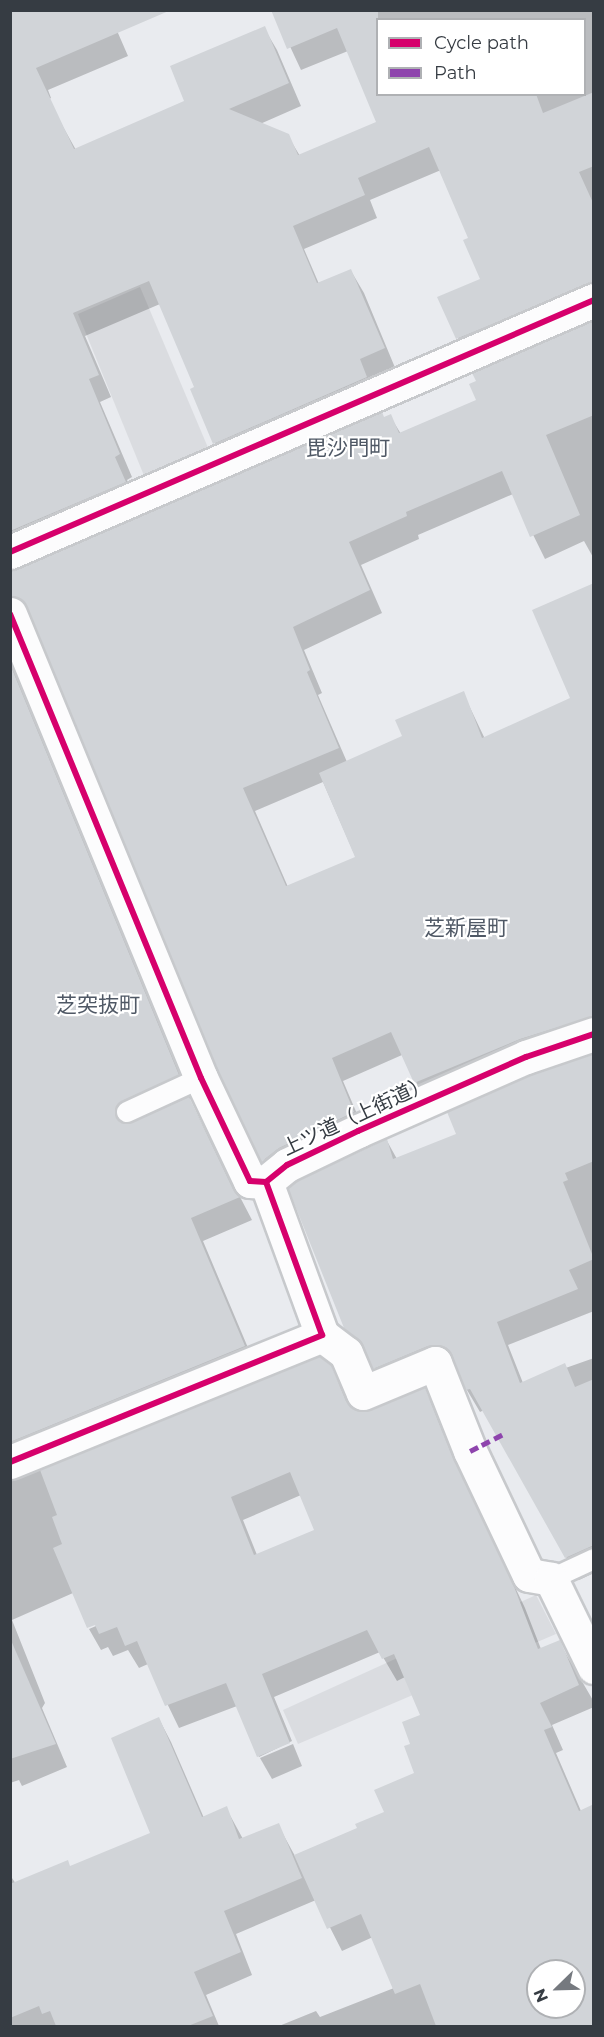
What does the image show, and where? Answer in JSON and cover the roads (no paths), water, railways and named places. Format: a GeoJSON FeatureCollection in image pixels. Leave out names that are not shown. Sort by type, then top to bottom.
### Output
{"type":"FeatureCollection","features":[{"type":"Feature","properties":{"kind":"street"},"geometry":{"type":"LineString","coordinates":[[10,552],[594,300]]}},
{"type":"Feature","properties":{"kind":"street"},"geometry":{"type":"LineString","coordinates":[[10,614],[201,1078],[250,1181],[266,1182],[322,1335],[346,1353],[363,1393],[435,1363],[470,1451],[529,1575],[551,1579],[594,1667]]}},
{"type":"Feature","properties":{"kind":"street","name":"上ツ道（上街道）"},"geometry":{"type":"LineString","coordinates":[[266,1182],[287,1165],[358,1131],[526,1057],[594,1034]]}},
{"type":"Feature","properties":{"kind":"street"},"geometry":{"type":"LineString","coordinates":[[10,1462],[322,1335]]}},
{"type":"Feature","properties":{"kind":"lane"},"geometry":{"type":"LineString","coordinates":[[127,1112],[201,1078]]}},
{"type":"Feature","properties":{"kind":"lane"},"geometry":{"type":"LineString","coordinates":[[551,1579],[594,1559]]}},
{"type":"Feature","properties":{"kind":"district","name":"毘沙門町"},"geometry":{"type":"Point","coordinates":[348,448]}},
{"type":"Feature","properties":{"kind":"district","name":"芝新屋町"},"geometry":{"type":"Point","coordinates":[466,928]}},
{"type":"Feature","properties":{"kind":"district","name":"芝突抜町"},"geometry":{"type":"Point","coordinates":[98,1005]}}]}
